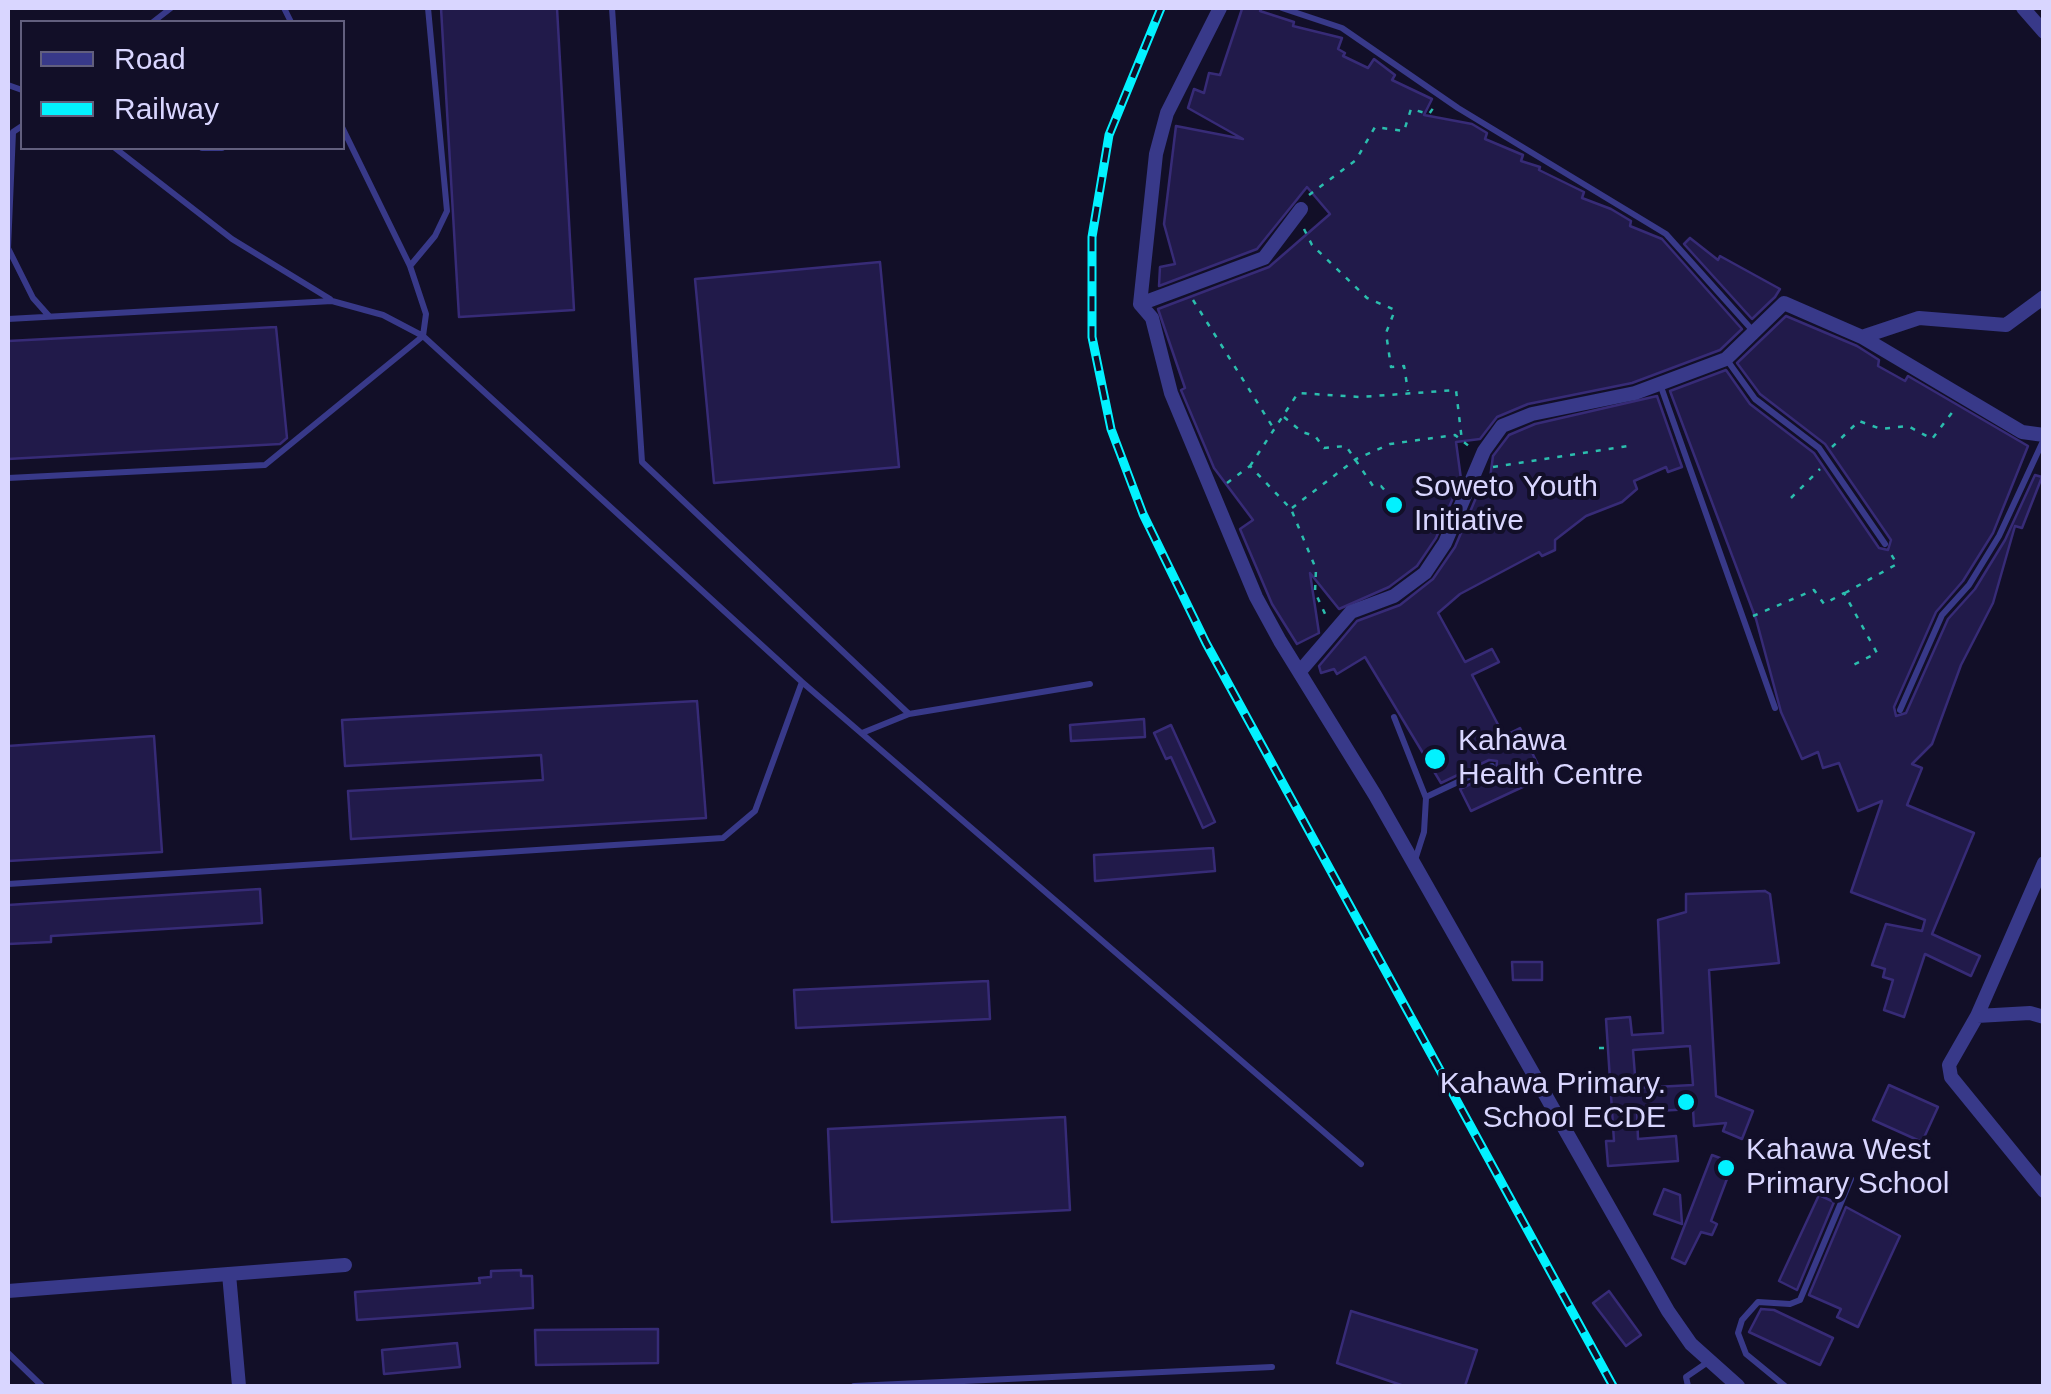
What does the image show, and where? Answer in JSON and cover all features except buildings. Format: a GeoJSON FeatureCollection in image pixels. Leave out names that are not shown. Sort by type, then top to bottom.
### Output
{"type":"FeatureCollection","features":[{"type":"Feature","properties":{"kind":"street"},"geometry":{"type":"LineString","coordinates":[[1220,8],[1160,132],[1140,304],[1152,318],[1163,370],[1256,597],[1302,669],[1668,1311],[1709,1362],[1738,1386]]}},
{"type":"Feature","properties":{"kind":"street"},"geometry":{"type":"LineString","coordinates":[[2023,8],[2044,32]]}},
{"type":"Feature","properties":{"kind":"street"},"geometry":{"type":"LineString","coordinates":[[1140,304],[1264,258],[1299,212]]}},
{"type":"Feature","properties":{"kind":"street"},"geometry":{"type":"LineString","coordinates":[[1862,338],[1919,318],[2006,326],[2044,297]]}},
{"type":"Feature","properties":{"kind":"street"},"geometry":{"type":"LineString","coordinates":[[1302,669],[1350,612],[1394,596],[1425,573],[1445,543],[1484,451],[1510,421],[1578,403],[1600,403],[1726,359],[1784,303],[1862,338],[2022,432],[2044,437]]}},
{"type":"Feature","properties":{"kind":"street"},"geometry":{"type":"LineString","coordinates":[[2044,862],[1976,1016],[1953,1050],[1951,1077],[2044,1191]]}},
{"type":"Feature","properties":{"kind":"street"},"geometry":{"type":"LineString","coordinates":[[1976,1016],[2030,1013],[2044,1017]]}},
{"type":"Feature","properties":{"kind":"street"},"geometry":{"type":"LineString","coordinates":[[8,1291],[345,1265]]}},
{"type":"Feature","properties":{"kind":"street"},"geometry":{"type":"LineString","coordinates":[[229,1274],[239,1386]]}},
{"type":"Feature","properties":{"kind":"lane"},"geometry":{"type":"LineString","coordinates":[[410,266],[435,236],[448,211],[428,8]]}},
{"type":"Feature","properties":{"kind":"lane"},"geometry":{"type":"LineString","coordinates":[[612,8],[642,462],[909,714]]}},
{"type":"Feature","properties":{"kind":"lane"},"geometry":{"type":"LineString","coordinates":[[1282,8],[1342,28],[1440,94],[1666,234],[1754,333]]}},
{"type":"Feature","properties":{"kind":"lane"},"geometry":{"type":"LineString","coordinates":[[20,127],[13,132],[8,248],[33,298],[50,316]]}},
{"type":"Feature","properties":{"kind":"lane"},"geometry":{"type":"LineString","coordinates":[[8,478],[265,465],[423,336],[426,314],[410,266],[345,134]]}},
{"type":"Feature","properties":{"kind":"lane"},"geometry":{"type":"LineString","coordinates":[[118,150],[232,239],[332,301],[383,315],[423,336],[802,682],[1360,1164]]}},
{"type":"Feature","properties":{"kind":"lane"},"geometry":{"type":"LineString","coordinates":[[8,319],[332,301]]}},
{"type":"Feature","properties":{"kind":"lane"},"geometry":{"type":"LineString","coordinates":[[1726,359],[1756,399],[1825,458],[1884,544]]}},
{"type":"Feature","properties":{"kind":"lane"},"geometry":{"type":"LineString","coordinates":[[1659,383],[1775,708]]}},
{"type":"Feature","properties":{"kind":"lane"},"geometry":{"type":"LineString","coordinates":[[1900,710],[1942,615],[1969,584],[1999,536],[2044,437]]}},
{"type":"Feature","properties":{"kind":"lane"},"geometry":{"type":"LineString","coordinates":[[8,884],[723,838],[755,811],[802,682]]}},
{"type":"Feature","properties":{"kind":"lane"},"geometry":{"type":"LineString","coordinates":[[862,733],[909,714],[1090,684]]}},
{"type":"Feature","properties":{"kind":"lane"},"geometry":{"type":"LineString","coordinates":[[1394,717],[1426,797],[1424,832],[1414,864]]}},
{"type":"Feature","properties":{"kind":"lane"},"geometry":{"type":"LineString","coordinates":[[1426,797],[1492,766]]}},
{"type":"Feature","properties":{"kind":"lane"},"geometry":{"type":"LineString","coordinates":[[1785,1386],[1746,1354],[1738,1334],[1742,1320],[1758,1302],[1790,1304],[1800,1300],[1851,1180]]}},
{"type":"Feature","properties":{"kind":"lane"},"geometry":{"type":"LineString","coordinates":[[8,1353],[42,1386]]}},
{"type":"Feature","properties":{"kind":"lane"},"geometry":{"type":"LineString","coordinates":[[1688,1386],[1686,1377],[1709,1362]]}},
{"type":"Feature","properties":{"kind":"lane"},"geometry":{"type":"LineString","coordinates":[[854,1386],[1272,1366]]}},
{"type":"Feature","properties":{"kind":"path"},"geometry":{"type":"LineString","coordinates":[[1408,392],[1404,366],[1391,367],[1386,333],[1394,310],[1367,298],[1312,245],[1299,212],[1312,192],[1356,160],[1376,127],[1404,131],[1411,109],[1430,114],[1440,94]]}},
{"type":"Feature","properties":{"kind":"path"},"geometry":{"type":"LineString","coordinates":[[1186,286],[1212,336],[1275,430]]}},
{"type":"Feature","properties":{"kind":"path"},"geometry":{"type":"LineString","coordinates":[[1213,493],[1250,466],[1298,393],[1360,398],[1456,390],[1462,442]]}},
{"type":"Feature","properties":{"kind":"path"},"geometry":{"type":"LineString","coordinates":[[1792,498],[1860,421],[1881,429],[1908,426],[1932,440],[1964,396]]}},
{"type":"Feature","properties":{"kind":"path"},"geometry":{"type":"LineString","coordinates":[[1284,417],[1302,432],[1315,436],[1324,448],[1346,446],[1373,486],[1381,486],[1405,514]]}},
{"type":"Feature","properties":{"kind":"path"},"geometry":{"type":"LineString","coordinates":[[1291,509],[1356,459],[1390,444],[1455,436],[1484,451]]}},
{"type":"Feature","properties":{"kind":"path"},"geometry":{"type":"LineString","coordinates":[[1477,469],[1628,446]]}},
{"type":"Feature","properties":{"kind":"path"},"geometry":{"type":"LineString","coordinates":[[1250,466],[1291,509],[1316,570],[1315,592],[1332,631]]}},
{"type":"Feature","properties":{"kind":"path"},"geometry":{"type":"LineString","coordinates":[[1742,620],[1814,590],[1824,604],[1844,594],[1897,564],[1884,544]]}},
{"type":"Feature","properties":{"kind":"path"},"geometry":{"type":"LineString","coordinates":[[1844,594],[1877,652],[1852,665]]}},
{"type":"Feature","properties":{"kind":"path"},"geometry":{"type":"LineString","coordinates":[[1599,1048],[1608,1048]]}},
{"type":"Feature","properties":{"kind":"railway"},"geometry":{"type":"LineString","coordinates":[[1161,8],[1109,135],[1092,237],[1092,337],[1111,429],[1143,514],[1206,643],[1613,1386]]}},
{"type":"Feature","properties":{"kind":"place","name":"Soweto Youth Initiative"},"geometry":{"type":"Point","coordinates":[1394,505]}},
{"type":"Feature","properties":{"kind":"place","name":"Kahawa Health Centre"},"geometry":{"type":"Point","coordinates":[1435,759]}},
{"type":"Feature","properties":{"kind":"place","name":"Kahawa Primary. School ECDE"},"geometry":{"type":"Point","coordinates":[1686,1102]}},
{"type":"Feature","properties":{"kind":"place","name":"Kahawa West Primary School"},"geometry":{"type":"Point","coordinates":[1726,1168]}}]}
